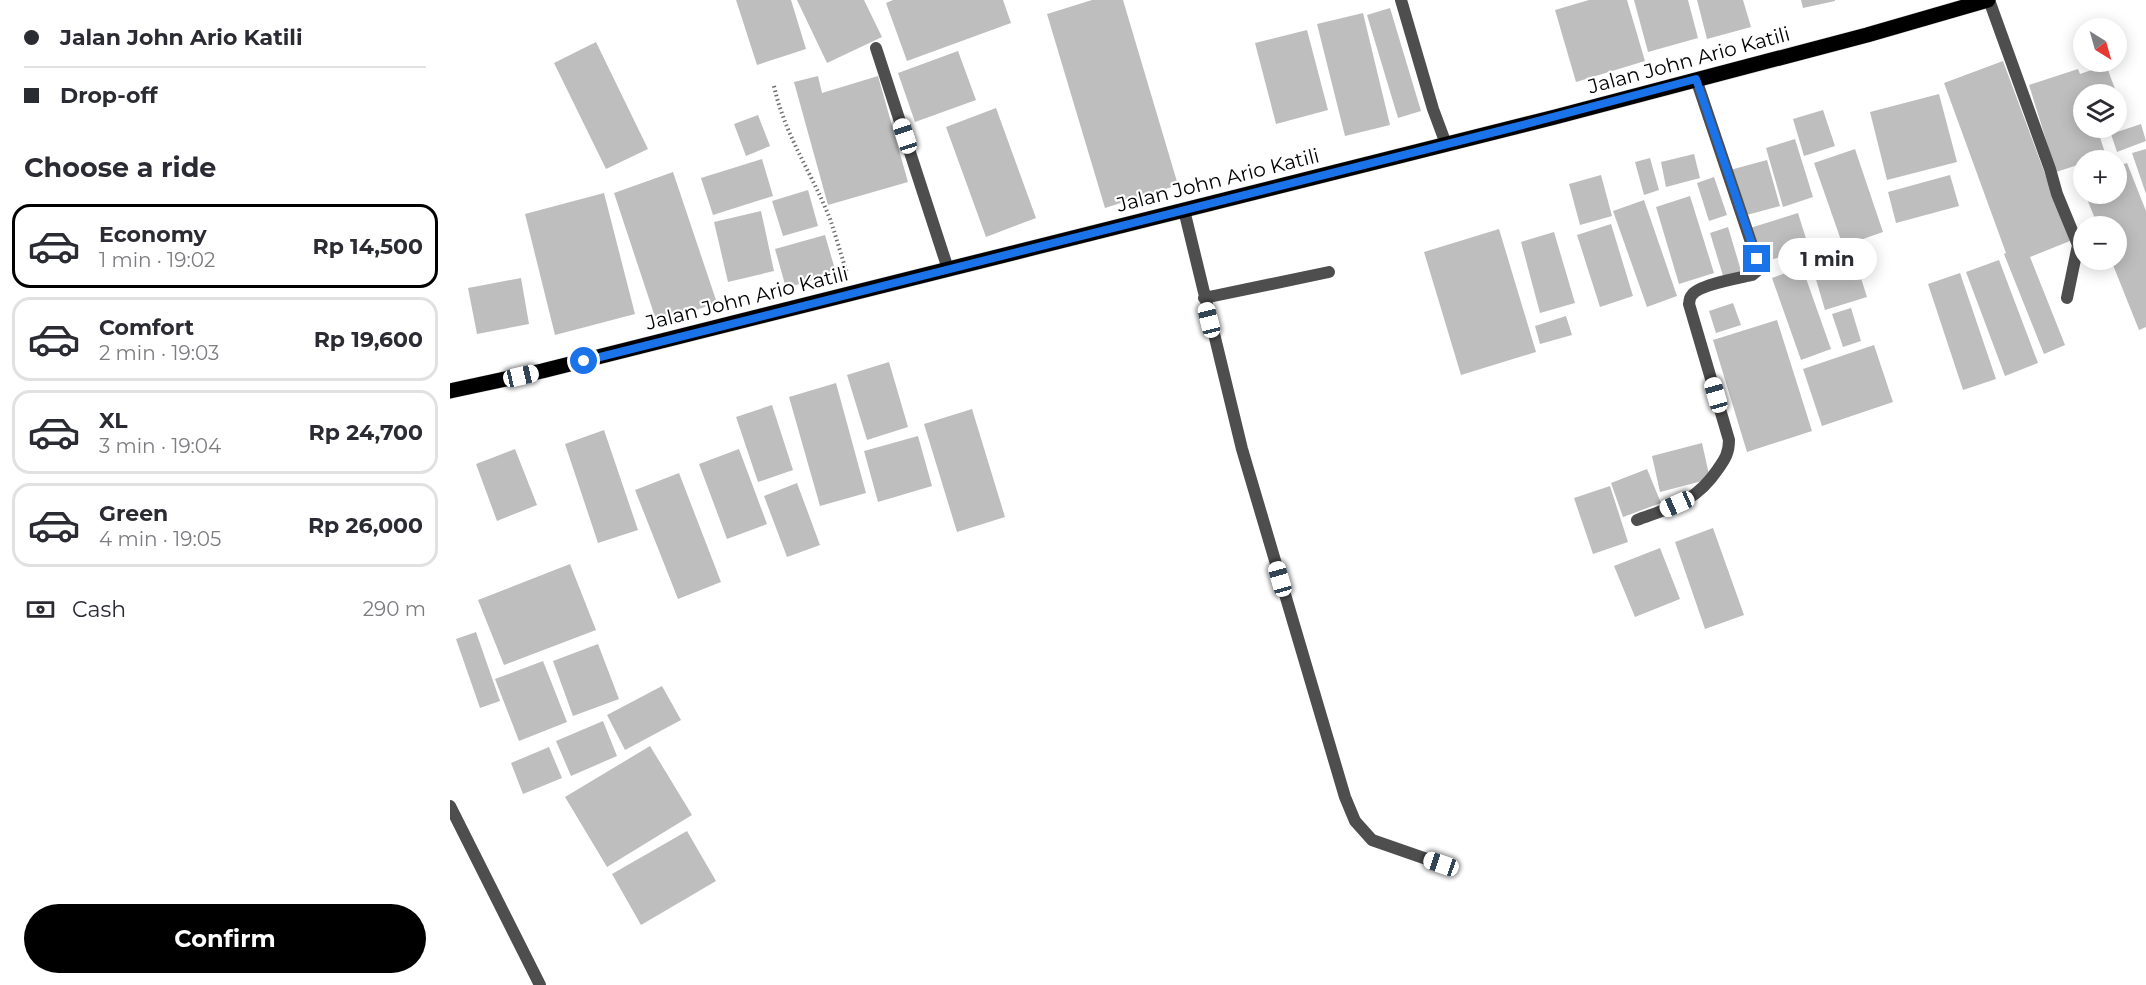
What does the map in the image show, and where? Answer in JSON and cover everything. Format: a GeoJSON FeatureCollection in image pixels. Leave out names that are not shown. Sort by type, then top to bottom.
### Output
{"type":"FeatureCollection","features":[{"type":"Feature","properties":{"kind":"main road","name":"Jalan John Ario Katili"},"geometry":{"type":"LineString","coordinates":[[452,392],[554,369],[1446,144],[1867,35],[1989,0]]}},
{"type":"Feature","properties":{"kind":"street"},"geometry":{"type":"LineString","coordinates":[[1401,0],[1432,109],[1446,144]]}},
{"type":"Feature","properties":{"kind":"street"},"geometry":{"type":"LineString","coordinates":[[1989,0],[2057,194],[2078,245],[2067,298]]}},
{"type":"Feature","properties":{"kind":"street"},"geometry":{"type":"LineString","coordinates":[[876,48],[948,269]]}},
{"type":"Feature","properties":{"kind":"street"},"geometry":{"type":"LineString","coordinates":[[1637,520],[1692,498],[1706,487],[1725,460],[1729,451],[1729,440],[1689,304],[1690,298],[1693,293],[1702,288],[1752,275],[1759,266],[1696,79]]}},
{"type":"Feature","properties":{"kind":"street"},"geometry":{"type":"LineString","coordinates":[[1184,210],[1242,449],[1345,797],[1355,821],[1372,840],[1441,864]]}},
{"type":"Feature","properties":{"kind":"street"},"geometry":{"type":"LineString","coordinates":[[1204,298],[1329,272]]}},
{"type":"Feature","properties":{"kind":"street"},"geometry":{"type":"LineString","coordinates":[[451,811],[540,985]]}},
{"type":"Feature","properties":{"kind":"path"},"geometry":{"type":"LineString","coordinates":[[774,86],[783,119],[829,218],[853,293]]}},
{"type":"Feature","properties":{"kind":"building"},"geometry":{"type":"Polygon","coordinates":[[[736,0],[791,0],[806,49],[757,65],[736,0]]]}},
{"type":"Feature","properties":{"kind":"building"},"geometry":{"type":"Polygon","coordinates":[[[797,0],[864,0],[882,37],[827,63],[797,0]]]}},
{"type":"Feature","properties":{"kind":"building"},"geometry":{"type":"Polygon","coordinates":[[[893,0],[1003,0],[1011,23],[907,61],[886,3],[893,0]]]}},
{"type":"Feature","properties":{"kind":"building"},"geometry":{"type":"Polygon","coordinates":[[[1092,0],[1123,0],[1178,185],[1105,208],[1047,14],[1092,0]]]}},
{"type":"Feature","properties":{"kind":"building"},"geometry":{"type":"Polygon","coordinates":[[[1589,0],[1627,0],[1645,61],[1576,82],[1555,10],[1589,0]]]}},
{"type":"Feature","properties":{"kind":"building"},"geometry":{"type":"Polygon","coordinates":[[[1634,0],[1688,0],[1698,38],[1648,52],[1634,0]]]}},
{"type":"Feature","properties":{"kind":"building"},"geometry":{"type":"Polygon","coordinates":[[[1697,0],[1743,0],[1751,27],[1707,39],[1697,0]]]}},
{"type":"Feature","properties":{"kind":"building"},"geometry":{"type":"Polygon","coordinates":[[[1801,0],[1835,0],[1835,1],[1803,8],[1801,0]]]}},
{"type":"Feature","properties":{"kind":"building"},"geometry":{"type":"Polygon","coordinates":[[[1390,8],[1421,111],[1398,118],[1367,15],[1390,8]]]}},
{"type":"Feature","properties":{"kind":"building"},"geometry":{"type":"Polygon","coordinates":[[[1363,13],[1390,125],[1345,136],[1317,24],[1363,13]]]}},
{"type":"Feature","properties":{"kind":"building"},"geometry":{"type":"Polygon","coordinates":[[[1307,30],[1328,110],[1276,124],[1255,43],[1307,30]]]}},
{"type":"Feature","properties":{"kind":"building"},"geometry":{"type":"Polygon","coordinates":[[[596,42],[648,149],[606,169],[554,63],[596,42]]]}},
{"type":"Feature","properties":{"kind":"building"},"geometry":{"type":"Polygon","coordinates":[[[958,51],[976,100],[915,122],[898,73],[958,51]]]}},
{"type":"Feature","properties":{"kind":"building"},"geometry":{"type":"Polygon","coordinates":[[[2003,61],[2070,241],[2030,257],[2065,345],[2044,354],[2004,254],[2006,253],[1944,83],[2003,61]]]}},
{"type":"Feature","properties":{"kind":"building"},"geometry":{"type":"Polygon","coordinates":[[[2073,71],[2080,74],[2109,72],[2113,84],[2073,84],[2073,138],[2100,138],[2104,150],[2073,150],[2073,167],[2056,172],[2029,85],[2073,71]]]}},
{"type":"Feature","properties":{"kind":"building"},"geometry":{"type":"Polygon","coordinates":[[[818,76],[822,93],[878,76],[908,182],[828,205],[794,82],[818,76]]]}},
{"type":"Feature","properties":{"kind":"building"},"geometry":{"type":"Polygon","coordinates":[[[1939,94],[1957,162],[1887,180],[1870,112],[1939,94]]]}},
{"type":"Feature","properties":{"kind":"building"},"geometry":{"type":"Polygon","coordinates":[[[996,108],[1036,218],[986,237],[946,127],[996,108]]]}},
{"type":"Feature","properties":{"kind":"building"},"geometry":{"type":"Polygon","coordinates":[[[1823,110],[1835,146],[1804,156],[1793,119],[1823,110]]]}},
{"type":"Feature","properties":{"kind":"building"},"geometry":{"type":"Polygon","coordinates":[[[758,115],[770,146],[746,156],[734,124],[758,115]]]}},
{"type":"Feature","properties":{"kind":"building"},"geometry":{"type":"Polygon","coordinates":[[[2141,124],[2146,141],[2116,150],[2112,138],[2127,138],[2127,129],[2141,124]]]}},
{"type":"Feature","properties":{"kind":"building"},"geometry":{"type":"Polygon","coordinates":[[[1795,139],[1813,197],[1783,207],[1766,148],[1795,139]]]}},
{"type":"Feature","properties":{"kind":"building"},"geometry":{"type":"Polygon","coordinates":[[[1855,149],[1883,232],[1843,246],[1814,163],[1855,149]]]}},
{"type":"Feature","properties":{"kind":"building"},"geometry":{"type":"Polygon","coordinates":[[[2146,149],[2146,194],[2132,153],[2146,149]]]}},
{"type":"Feature","properties":{"kind":"building"},"geometry":{"type":"Polygon","coordinates":[[[1694,154],[1700,178],[1666,187],[1661,162],[1694,154]]]}},
{"type":"Feature","properties":{"kind":"building"},"geometry":{"type":"Polygon","coordinates":[[[1650,158],[1659,190],[1644,195],[1635,162],[1650,158]]]}},
{"type":"Feature","properties":{"kind":"building"},"geometry":{"type":"Polygon","coordinates":[[[762,159],[773,196],[713,215],[701,178],[762,159]]]}},
{"type":"Feature","properties":{"kind":"building"},"geometry":{"type":"Polygon","coordinates":[[[1767,160],[1780,206],[1743,216],[1730,170],[1767,160]]]}},
{"type":"Feature","properties":{"kind":"building"},"geometry":{"type":"Polygon","coordinates":[[[2127,163],[2146,211],[2146,327],[2139,330],[2115,270],[2127,270],[2127,216],[2094,216],[2089,204],[2127,204],[2127,163]]]}},
{"type":"Feature","properties":{"kind":"building"},"geometry":{"type":"Polygon","coordinates":[[[673,172],[717,303],[657,323],[614,193],[673,172]]]}},
{"type":"Feature","properties":{"kind":"building"},"geometry":{"type":"Polygon","coordinates":[[[1601,175],[1612,216],[1580,225],[1569,184],[1601,175]]]}},
{"type":"Feature","properties":{"kind":"building"},"geometry":{"type":"Polygon","coordinates":[[[1950,175],[1959,206],[1896,223],[1888,192],[1950,175]]]}},
{"type":"Feature","properties":{"kind":"building"},"geometry":{"type":"Polygon","coordinates":[[[1714,177],[1727,215],[1709,221],[1697,183],[1714,177]]]}},
{"type":"Feature","properties":{"kind":"building"},"geometry":{"type":"Polygon","coordinates":[[[808,190],[818,226],[783,236],[772,201],[808,190]]]}},
{"type":"Feature","properties":{"kind":"building"},"geometry":{"type":"Polygon","coordinates":[[[604,193],[635,314],[555,335],[525,214],[604,193]]]}},
{"type":"Feature","properties":{"kind":"building"},"geometry":{"type":"Polygon","coordinates":[[[1690,196],[1714,273],[1679,284],[1656,207],[1690,196]]]}},
{"type":"Feature","properties":{"kind":"building"},"geometry":{"type":"Polygon","coordinates":[[[1644,200],[1677,296],[1647,307],[1613,211],[1644,200]]]}},
{"type":"Feature","properties":{"kind":"building"},"geometry":{"type":"Polygon","coordinates":[[[761,211],[774,271],[728,282],[714,222],[761,211]]]}},
{"type":"Feature","properties":{"kind":"building"},"geometry":{"type":"Polygon","coordinates":[[[1798,213],[1809,248],[1761,263],[1750,228],[1798,213]]]}},
{"type":"Feature","properties":{"kind":"building"},"geometry":{"type":"Polygon","coordinates":[[[1611,224],[1633,296],[1600,307],[1577,235],[1611,224]]]}},
{"type":"Feature","properties":{"kind":"building"},"geometry":{"type":"Polygon","coordinates":[[[1728,227],[1742,274],[1724,279],[1710,233],[1728,227]]]}},
{"type":"Feature","properties":{"kind":"building"},"geometry":{"type":"Polygon","coordinates":[[[1499,229],[1536,352],[1461,375],[1424,252],[1499,229]]]}},
{"type":"Feature","properties":{"kind":"building"},"geometry":{"type":"Polygon","coordinates":[[[1554,232],[1575,303],[1540,313],[1521,242],[1554,232]]]}},
{"type":"Feature","properties":{"kind":"building"},"geometry":{"type":"Polygon","coordinates":[[[825,235],[836,273],[786,288],[775,249],[825,235]]]}},
{"type":"Feature","properties":{"kind":"building"},"geometry":{"type":"Polygon","coordinates":[[[1853,253],[1867,297],[1825,310],[1812,266],[1853,253]]]}},
{"type":"Feature","properties":{"kind":"building"},"geometry":{"type":"Polygon","coordinates":[[[1999,260],[2038,363],[2005,376],[1966,272],[1999,260]]]}},
{"type":"Feature","properties":{"kind":"building"},"geometry":{"type":"Polygon","coordinates":[[[1802,267],[1831,349],[1801,360],[1772,278],[1802,267]]]}},
{"type":"Feature","properties":{"kind":"building"},"geometry":{"type":"Polygon","coordinates":[[[1960,273],[1996,379],[1963,390],[1928,284],[1960,273]]]}},
{"type":"Feature","properties":{"kind":"building"},"geometry":{"type":"Polygon","coordinates":[[[521,278],[529,324],[477,334],[468,288],[521,278]]]}},
{"type":"Feature","properties":{"kind":"building"},"geometry":{"type":"Polygon","coordinates":[[[1733,303],[1741,325],[1716,333],[1709,311],[1733,303]]]}},
{"type":"Feature","properties":{"kind":"building"},"geometry":{"type":"Polygon","coordinates":[[[1851,308],[1861,341],[1843,347],[1832,314],[1851,308]]]}},
{"type":"Feature","properties":{"kind":"building"},"geometry":{"type":"Polygon","coordinates":[[[1566,316],[1572,335],[1540,344],[1535,326],[1566,316]]]}},
{"type":"Feature","properties":{"kind":"building"},"geometry":{"type":"Polygon","coordinates":[[[1777,320],[1812,431],[1747,452],[1713,340],[1777,320]]]}},
{"type":"Feature","properties":{"kind":"building"},"geometry":{"type":"Polygon","coordinates":[[[1874,345],[1893,402],[1822,426],[1803,369],[1874,345]]]}},
{"type":"Feature","properties":{"kind":"building"},"geometry":{"type":"Polygon","coordinates":[[[889,362],[908,427],[867,440],[847,375],[889,362]]]}},
{"type":"Feature","properties":{"kind":"building"},"geometry":{"type":"Polygon","coordinates":[[[836,383],[866,493],[820,506],[789,397],[836,383]]]}},
{"type":"Feature","properties":{"kind":"building"},"geometry":{"type":"Polygon","coordinates":[[[772,405],[793,470],[758,482],[736,417],[772,405]]]}},
{"type":"Feature","properties":{"kind":"building"},"geometry":{"type":"Polygon","coordinates":[[[972,409],[1005,517],[957,532],[924,424],[972,409]]]}},
{"type":"Feature","properties":{"kind":"building"},"geometry":{"type":"Polygon","coordinates":[[[604,430],[638,530],[598,543],[565,444],[604,430]]]}},
{"type":"Feature","properties":{"kind":"building"},"geometry":{"type":"Polygon","coordinates":[[[918,436],[932,486],[878,502],[864,451],[918,436]]]}},
{"type":"Feature","properties":{"kind":"building"},"geometry":{"type":"Polygon","coordinates":[[[1702,443],[1710,479],[1660,492],[1652,456],[1702,443]]]}},
{"type":"Feature","properties":{"kind":"building"},"geometry":{"type":"Polygon","coordinates":[[[515,449],[537,505],[497,521],[476,464],[515,449]]]}},
{"type":"Feature","properties":{"kind":"building"},"geometry":{"type":"Polygon","coordinates":[[[739,449],[767,524],[727,539],[699,464],[739,449]]]}},
{"type":"Feature","properties":{"kind":"building"},"geometry":{"type":"Polygon","coordinates":[[[1647,469],[1661,503],[1623,517],[1611,483],[1647,469]]]}},
{"type":"Feature","properties":{"kind":"building"},"geometry":{"type":"Polygon","coordinates":[[[679,473],[721,582],[678,599],[635,490],[679,473]]]}},
{"type":"Feature","properties":{"kind":"building"},"geometry":{"type":"Polygon","coordinates":[[[797,483],[820,545],[787,557],[764,496],[797,483]]]}},
{"type":"Feature","properties":{"kind":"building"},"geometry":{"type":"Polygon","coordinates":[[[1610,486],[1628,542],[1593,554],[1574,498],[1610,486]]]}},
{"type":"Feature","properties":{"kind":"building"},"geometry":{"type":"Polygon","coordinates":[[[1713,528],[1744,615],[1705,629],[1675,542],[1713,528]]]}},
{"type":"Feature","properties":{"kind":"building"},"geometry":{"type":"Polygon","coordinates":[[[1660,548],[1680,599],[1635,617],[1614,566],[1660,548]]]}},
{"type":"Feature","properties":{"kind":"building"},"geometry":{"type":"Polygon","coordinates":[[[570,564],[596,630],[504,665],[478,600],[570,564]]]}},
{"type":"Feature","properties":{"kind":"building"},"geometry":{"type":"Polygon","coordinates":[[[476,632],[500,701],[480,708],[456,639],[476,632]]]}},
{"type":"Feature","properties":{"kind":"building"},"geometry":{"type":"Polygon","coordinates":[[[598,644],[619,699],[573,716],[553,661],[598,644]]]}},
{"type":"Feature","properties":{"kind":"building"},"geometry":{"type":"Polygon","coordinates":[[[543,661],[567,722],[519,741],[495,679],[543,661]]]}},
{"type":"Feature","properties":{"kind":"building"},"geometry":{"type":"Polygon","coordinates":[[[662,686],[681,720],[625,750],[607,715],[662,686]]]}},
{"type":"Feature","properties":{"kind":"building"},"geometry":{"type":"Polygon","coordinates":[[[603,721],[617,756],[571,776],[556,741],[603,721]]]}},
{"type":"Feature","properties":{"kind":"building"},"geometry":{"type":"Polygon","coordinates":[[[650,746],[692,815],[607,867],[565,797],[650,746]]]}},
{"type":"Feature","properties":{"kind":"building"},"geometry":{"type":"Polygon","coordinates":[[[549,747],[562,778],[523,794],[511,763],[549,747]]]}},
{"type":"Feature","properties":{"kind":"building"},"geometry":{"type":"Polygon","coordinates":[[[687,831],[716,881],[641,925],[612,874],[687,831]]]}},
{"type":"Feature","properties":{"kind":"route"},"geometry":{"type":"LineString","coordinates":[[584,361],[1511,128],[1696,79],[1757,259]]}}]}
